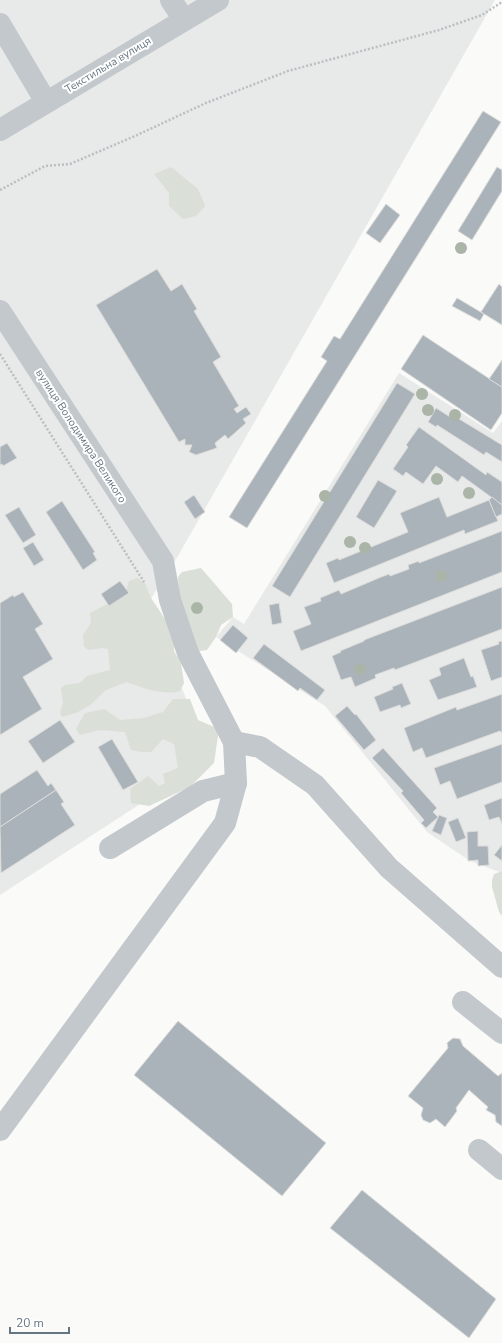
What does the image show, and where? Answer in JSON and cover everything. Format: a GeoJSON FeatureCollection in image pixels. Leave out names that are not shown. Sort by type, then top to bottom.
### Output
{"type":"FeatureCollection","features":[{"type":"Feature","properties":{"kind":"street"},"geometry":{"type":"LineString","coordinates":[[171,0],[184,20]]}},
{"type":"Feature","properties":{"kind":"street","name":"Текстильна вулиця"},"geometry":{"type":"LineString","coordinates":[[0,130],[218,0]]}},
{"type":"Feature","properties":{"kind":"street"},"geometry":{"type":"LineString","coordinates":[[0,24],[46,102]]}},
{"type":"Feature","properties":{"kind":"street","name":"вулиця Володимира Великого"},"geometry":{"type":"LineString","coordinates":[[0,311],[163,561],[170,600],[188,653],[234,742]]}},
{"type":"Feature","properties":{"kind":"street"},"geometry":{"type":"LineString","coordinates":[[0,1130],[225,823],[236,783],[234,742],[260,747],[315,785],[389,868],[502,967]]}},
{"type":"Feature","properties":{"kind":"street"},"geometry":{"type":"LineString","coordinates":[[110,848],[203,790],[236,783]]}},
{"type":"Feature","properties":{"kind":"street"},"geometry":{"type":"LineString","coordinates":[[463,1002],[502,1033]]}},
{"type":"Feature","properties":{"kind":"street"},"geometry":{"type":"LineString","coordinates":[[479,1150],[502,1169]]}},
{"type":"Feature","properties":{"kind":"path"},"geometry":{"type":"LineString","coordinates":[[0,190],[45,166],[70,164],[206,103],[288,71],[439,30],[482,15],[502,2]]}},
{"type":"Feature","properties":{"kind":"path"},"geometry":{"type":"LineString","coordinates":[[0,354],[147,586]]}},
{"type":"Feature","properties":{"kind":"shaded area"},"geometry":{"type":"Polygon","coordinates":[[[0,0],[495,0],[178,556],[147,605],[211,758],[0,895],[0,0]]]}},
{"type":"Feature","properties":{"kind":"shaded area"},"geometry":{"type":"Polygon","coordinates":[[[171,167],[198,189],[205,206],[196,216],[183,219],[169,206],[169,193],[154,174],[171,167]]]}},
{"type":"Feature","properties":{"kind":"shaded area"},"geometry":{"type":"Polygon","coordinates":[[[399,373],[493,433],[502,421],[502,873],[470,861],[427,832],[325,706],[216,637],[233,617],[244,624],[399,373]]]}},
{"type":"Feature","properties":{"kind":"shaded area"},"geometry":{"type":"Polygon","coordinates":[[[201,568],[232,604],[233,617],[221,625],[216,637],[207,650],[200,651],[195,649],[180,620],[178,577],[182,572],[201,568]]]}},
{"type":"Feature","properties":{"kind":"shaded area"},"geometry":{"type":"Polygon","coordinates":[[[137,578],[145,583],[151,598],[169,625],[175,642],[174,651],[181,663],[184,683],[180,691],[167,693],[160,692],[127,682],[106,690],[89,706],[76,713],[62,717],[60,712],[63,703],[61,688],[65,685],[80,683],[87,676],[110,670],[108,649],[103,648],[88,650],[84,646],[83,635],[91,623],[90,613],[125,595],[129,581],[137,578]]]}},
{"type":"Feature","properties":{"kind":"shaded area"},"geometry":{"type":"Polygon","coordinates":[[[173,699],[190,699],[198,720],[219,729],[214,763],[190,787],[149,806],[131,803],[130,789],[148,776],[159,786],[165,783],[163,774],[178,768],[174,744],[163,739],[151,752],[141,752],[131,750],[125,732],[99,730],[80,735],[76,729],[85,713],[104,709],[120,720],[144,718],[163,712],[173,699]]]}},
{"type":"Feature","properties":{"kind":"shaded area"},"geometry":{"type":"Polygon","coordinates":[[[502,871],[502,916],[499,912],[492,887],[492,880],[494,874],[502,871]]]}},
{"type":"Feature","properties":{"kind":"building"},"geometry":{"type":"Polygon","coordinates":[[[483,111],[501,122],[247,528],[229,517],[327,361],[321,357],[334,336],[340,339],[483,111]]]}},
{"type":"Feature","properties":{"kind":"building"},"geometry":{"type":"Polygon","coordinates":[[[497,167],[502,170],[502,191],[472,240],[458,231],[497,167]]]}},
{"type":"Feature","properties":{"kind":"building"},"geometry":{"type":"Polygon","coordinates":[[[386,204],[400,215],[380,243],[366,233],[386,204]]]}},
{"type":"Feature","properties":{"kind":"building"},"geometry":{"type":"Polygon","coordinates":[[[157,269],[171,291],[182,284],[197,309],[194,311],[221,357],[213,362],[239,406],[234,409],[237,413],[246,407],[251,414],[243,419],[246,423],[228,439],[225,435],[215,443],[217,448],[196,455],[189,452],[192,445],[185,445],[185,439],[179,442],[96,305],[157,269]]]}},
{"type":"Feature","properties":{"kind":"building"},"geometry":{"type":"Polygon","coordinates":[[[499,284],[502,287],[502,325],[481,312],[499,284]]]}},
{"type":"Feature","properties":{"kind":"building"},"geometry":{"type":"Polygon","coordinates":[[[457,298],[484,314],[480,321],[452,306],[457,298]]]}},
{"type":"Feature","properties":{"kind":"building"},"geometry":{"type":"Polygon","coordinates":[[[423,335],[502,387],[502,413],[491,430],[401,369],[423,335]]]}},
{"type":"Feature","properties":{"kind":"building"},"geometry":{"type":"Polygon","coordinates":[[[502,360],[502,387],[489,379],[502,360]]]}},
{"type":"Feature","properties":{"kind":"building"},"geometry":{"type":"Polygon","coordinates":[[[397,383],[415,394],[290,597],[272,586],[397,383]]]}},
{"type":"Feature","properties":{"kind":"building"},"geometry":{"type":"Polygon","coordinates":[[[436,408],[455,420],[456,417],[502,445],[502,462],[486,452],[484,455],[437,425],[436,427],[428,422],[436,408]]]}},
{"type":"Feature","properties":{"kind":"building"},"geometry":{"type":"Polygon","coordinates":[[[419,427],[486,475],[487,472],[502,482],[502,505],[462,476],[458,482],[436,466],[423,484],[406,472],[403,476],[393,469],[408,447],[406,445],[419,427]]]}},
{"type":"Feature","properties":{"kind":"building"},"geometry":{"type":"Polygon","coordinates":[[[7,443],[17,458],[3,466],[2,464],[0,465],[0,447],[7,443]]]}},
{"type":"Feature","properties":{"kind":"building"},"geometry":{"type":"Polygon","coordinates":[[[378,480],[397,491],[374,528],[356,517],[378,480]]]}},
{"type":"Feature","properties":{"kind":"building"},"geometry":{"type":"Polygon","coordinates":[[[194,495],[205,512],[195,519],[184,502],[194,495]]]}},
{"type":"Feature","properties":{"kind":"building"},"geometry":{"type":"Polygon","coordinates":[[[439,497],[447,517],[489,500],[498,521],[465,534],[464,530],[334,583],[326,563],[338,558],[339,560],[408,532],[400,513],[439,497]]]}},
{"type":"Feature","properties":{"kind":"building"},"geometry":{"type":"Polygon","coordinates":[[[492,497],[502,505],[502,514],[496,517],[489,500],[492,497]]]}},
{"type":"Feature","properties":{"kind":"building"},"geometry":{"type":"Polygon","coordinates":[[[62,501],[95,552],[93,553],[97,560],[83,570],[46,512],[62,501]]]}},
{"type":"Feature","properties":{"kind":"building"},"geometry":{"type":"Polygon","coordinates":[[[19,507],[36,535],[23,543],[5,515],[19,507]]]}},
{"type":"Feature","properties":{"kind":"building"},"geometry":{"type":"Polygon","coordinates":[[[502,531],[502,572],[301,651],[293,631],[311,624],[304,607],[321,601],[320,598],[339,590],[341,594],[389,574],[390,576],[409,569],[408,565],[419,561],[419,563],[502,531]]]}},
{"type":"Feature","properties":{"kind":"building"},"geometry":{"type":"Polygon","coordinates":[[[33,542],[44,560],[34,566],[23,548],[33,542]]]}},
{"type":"Feature","properties":{"kind":"building"},"geometry":{"type":"Polygon","coordinates":[[[120,581],[129,593],[109,606],[101,594],[120,581]]]}},
{"type":"Feature","properties":{"kind":"building"},"geometry":{"type":"Polygon","coordinates":[[[502,587],[502,629],[395,670],[394,668],[375,675],[376,678],[355,687],[351,677],[341,680],[332,656],[341,652],[340,651],[364,640],[502,587]]]}},
{"type":"Feature","properties":{"kind":"building"},"geometry":{"type":"Polygon","coordinates":[[[23,592],[43,624],[35,629],[53,659],[23,677],[42,709],[0,735],[0,603],[13,595],[14,597],[23,592]]]}},
{"type":"Feature","properties":{"kind":"building"},"geometry":{"type":"Polygon","coordinates":[[[279,603],[282,623],[272,625],[269,605],[279,603]]]}},
{"type":"Feature","properties":{"kind":"building"},"geometry":{"type":"Polygon","coordinates":[[[233,625],[248,638],[236,653],[220,640],[233,625]]]}},
{"type":"Feature","properties":{"kind":"building"},"geometry":{"type":"Polygon","coordinates":[[[502,641],[502,677],[491,681],[481,650],[499,644],[498,642],[502,641]]]}},
{"type":"Feature","properties":{"kind":"building"},"geometry":{"type":"Polygon","coordinates":[[[264,644],[325,690],[317,700],[300,688],[298,691],[253,658],[264,644]]]}},
{"type":"Feature","properties":{"kind":"building"},"geometry":{"type":"Polygon","coordinates":[[[464,658],[471,677],[473,676],[477,687],[438,700],[429,680],[441,675],[439,668],[464,658]]]}},
{"type":"Feature","properties":{"kind":"building"},"geometry":{"type":"Polygon","coordinates":[[[402,683],[411,704],[401,708],[400,705],[380,712],[374,697],[393,689],[392,687],[402,683]]]}},
{"type":"Feature","properties":{"kind":"building"},"geometry":{"type":"Polygon","coordinates":[[[502,694],[502,733],[500,731],[426,758],[422,748],[413,752],[404,728],[456,707],[457,710],[502,694]]]}},
{"type":"Feature","properties":{"kind":"building"},"geometry":{"type":"Polygon","coordinates":[[[347,706],[355,715],[356,714],[376,740],[364,750],[335,716],[347,706]]]}},
{"type":"Feature","properties":{"kind":"building"},"geometry":{"type":"Polygon","coordinates":[[[60,720],[75,742],[43,763],[28,741],[60,720]]]}},
{"type":"Feature","properties":{"kind":"building"},"geometry":{"type":"Polygon","coordinates":[[[112,739],[138,782],[123,790],[98,747],[112,739]]]}},
{"type":"Feature","properties":{"kind":"building"},"geometry":{"type":"Polygon","coordinates":[[[502,744],[502,782],[457,799],[450,781],[440,785],[434,768],[502,744]]]}},
{"type":"Feature","properties":{"kind":"building"},"geometry":{"type":"Polygon","coordinates":[[[383,748],[437,808],[433,812],[438,817],[426,828],[421,823],[424,820],[401,793],[403,791],[372,758],[383,748]]]}},
{"type":"Feature","properties":{"kind":"building"},"geometry":{"type":"Polygon","coordinates":[[[37,770],[48,786],[51,783],[56,790],[0,827],[0,794],[37,770]]]}},
{"type":"Feature","properties":{"kind":"building"},"geometry":{"type":"Polygon","coordinates":[[[56,790],[64,802],[61,804],[75,825],[1,873],[0,827],[56,790]]]}},
{"type":"Feature","properties":{"kind":"building"},"geometry":{"type":"Polygon","coordinates":[[[502,798],[502,824],[499,817],[489,820],[484,805],[502,798]]]}},
{"type":"Feature","properties":{"kind":"building"},"geometry":{"type":"Polygon","coordinates":[[[439,815],[447,818],[441,835],[432,831],[439,815]]]}},
{"type":"Feature","properties":{"kind":"building"},"geometry":{"type":"Polygon","coordinates":[[[458,818],[466,838],[456,842],[448,822],[458,818]]]}},
{"type":"Feature","properties":{"kind":"building"},"geometry":{"type":"Polygon","coordinates":[[[478,831],[478,846],[488,846],[489,865],[478,866],[478,860],[468,861],[467,832],[478,831]]]}},
{"type":"Feature","properties":{"kind":"building"},"geometry":{"type":"Polygon","coordinates":[[[502,845],[502,861],[494,855],[502,845]]]}},
{"type":"Feature","properties":{"kind":"building"},"geometry":{"type":"Polygon","coordinates":[[[178,1021],[326,1143],[282,1196],[134,1075],[178,1021]]]}},
{"type":"Feature","properties":{"kind":"building"},"geometry":{"type":"Polygon","coordinates":[[[453,1038],[460,1039],[463,1046],[498,1076],[502,1073],[502,1126],[496,1122],[495,1115],[486,1110],[488,1107],[469,1090],[456,1108],[457,1111],[445,1127],[436,1119],[430,1123],[423,1120],[421,1115],[423,1108],[408,1096],[448,1048],[447,1043],[453,1038]]]}},
{"type":"Feature","properties":{"kind":"building"},"geometry":{"type":"Polygon","coordinates":[[[362,1190],[496,1299],[469,1338],[330,1228],[362,1190]]]}}]}
